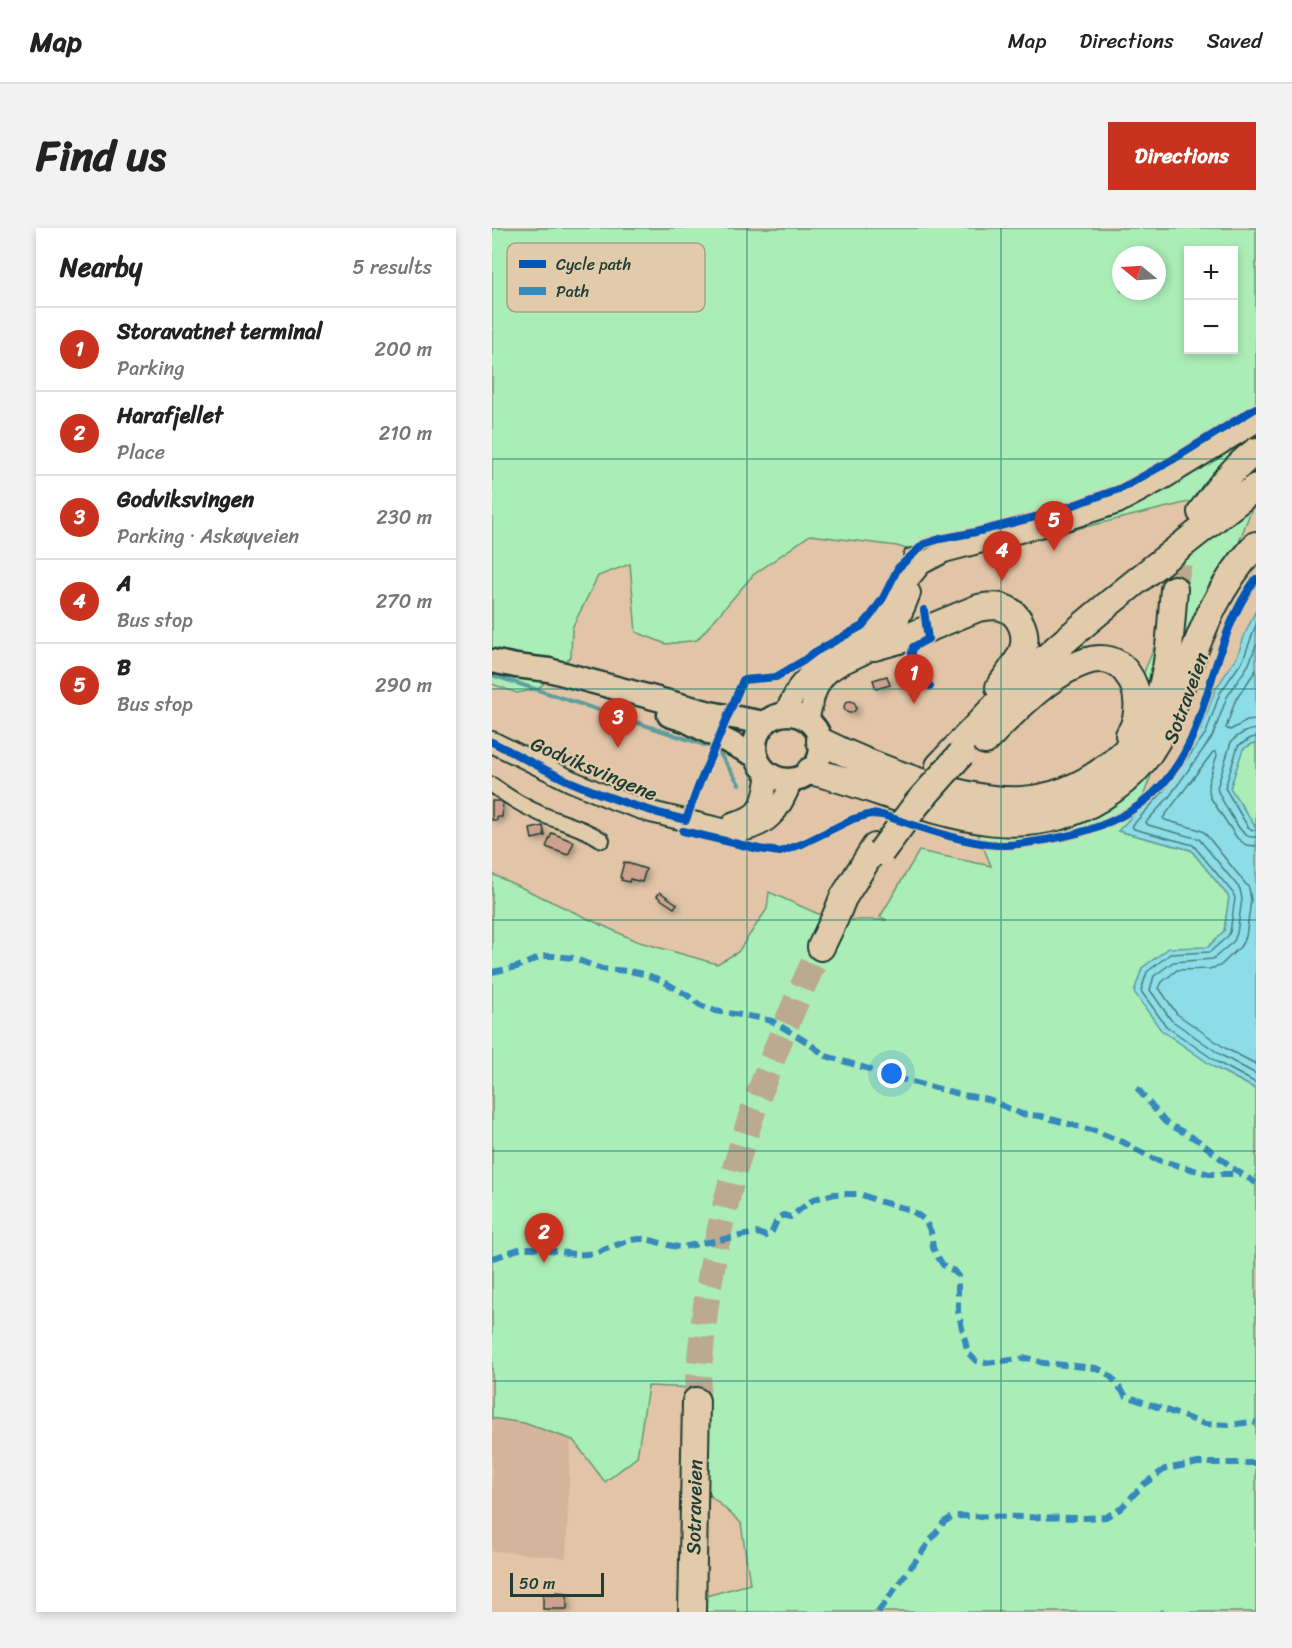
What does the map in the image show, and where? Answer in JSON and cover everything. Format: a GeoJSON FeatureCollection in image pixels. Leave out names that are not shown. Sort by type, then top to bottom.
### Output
{"type":"FeatureCollection","features":[{"type":"Feature","properties":{"kind":"highway"},"geometry":{"type":"LineString","coordinates":[[1201,512],[1216,490],[1240,463],[1256,451]]}},
{"type":"Feature","properties":{"kind":"highway"},"geometry":{"type":"LineString","coordinates":[[821,947],[835,918],[849,904],[878,849],[935,771],[1003,705],[1049,656],[1128,588],[1256,487]]}},
{"type":"Feature","properties":{"kind":"highway"},"geometry":{"type":"LineString","coordinates":[[1003,705],[1256,505]]}},
{"type":"Feature","properties":{"kind":"highway"},"geometry":{"type":"LineString","coordinates":[[801,776],[986,821],[1027,823],[1064,815],[1093,802],[1132,775],[1147,758],[1170,715],[1201,632],[1217,598],[1232,574],[1256,545]]}},
{"type":"Feature","properties":{"kind":"highway"},"geometry":{"type":"LineString","coordinates":[[814,730],[856,758],[902,776],[988,800],[1022,801],[1042,798],[1078,786],[1126,751],[1148,723],[1160,695],[1166,666],[1174,589]]}},
{"type":"Feature","properties":{"kind":"highway"},"geometry":{"type":"LineString","coordinates":[[874,647],[903,639],[978,608],[991,606],[1001,607],[1014,613],[1020,620],[1025,643],[1003,705],[974,752],[961,754],[878,849]]}},
{"type":"Feature","properties":{"kind":"highway"},"geometry":{"type":"LineString","coordinates":[[1003,705],[1051,680],[1075,664],[1105,660],[1123,668],[1132,680],[1137,694],[1136,717],[1133,730],[1104,769]]}},
{"type":"Feature","properties":{"kind":"highway","name":"Sotraveien"},"geometry":{"type":"LineString","coordinates":[[692,1612],[696,1401]]}},
{"type":"Feature","properties":{"kind":"main road"},"geometry":{"type":"LineString","coordinates":[[913,563],[921,564],[944,552],[1062,521],[1118,502],[1163,479],[1256,422]]}},
{"type":"Feature","properties":{"kind":"main road"},"geometry":{"type":"LineString","coordinates":[[516,666],[545,679],[685,720],[762,765],[779,779],[801,776],[819,757],[821,749],[814,730],[817,687],[836,666],[865,653],[887,636],[899,620],[910,591],[913,563]]}},
{"type":"Feature","properties":{"kind":"main road"},"geometry":{"type":"LineString","coordinates":[[762,765],[755,742],[757,735],[774,719],[816,666],[872,630],[885,615],[906,582],[913,563]]}},
{"type":"Feature","properties":{"kind":"main road"},"geometry":{"type":"LineString","coordinates":[[492,661],[549,669],[710,713],[774,719],[796,715],[814,730]]}},
{"type":"Feature","properties":{"kind":"main road","name":"Godviksvingene"},"geometry":{"type":"LineString","coordinates":[[492,742],[571,782],[616,800],[651,812],[734,832],[761,825],[775,813],[801,776]]}},
{"type":"Feature","properties":{"kind":"main road","name":"Godviksvingene"},"geometry":{"type":"LineString","coordinates":[[705,825],[745,820],[754,815],[765,795],[762,765]]}},
{"type":"Feature","properties":{"kind":"street"},"geometry":{"type":"LineString","coordinates":[[492,785],[512,801],[543,815],[590,831],[602,840]]}},
{"type":"Feature","properties":{"kind":"shaded area"},"geometry":{"type":"Polygon","coordinates":[[[492,1416],[571,1433],[566,1558],[492,1551],[492,1416]]]}},
{"type":"Feature","properties":{"kind":"green space"},"geometry":{"type":"Polygon","coordinates":[[[492,228],[1256,228],[1256,497],[1138,810],[1118,831],[1191,850],[1229,897],[1224,931],[1208,947],[1214,1067],[1256,1089],[1256,1612],[1161,1610],[1158,1612],[697,1612],[706,1596],[750,1584],[741,1523],[695,1482],[696,1388],[648,1386],[637,1457],[605,1482],[573,1440],[524,1423],[492,1418],[492,874],[636,941],[717,964],[738,952],[767,909],[769,892],[832,920],[887,920],[880,917],[919,851],[991,866],[970,814],[1054,805],[1115,742],[1169,612],[1201,499],[944,561],[897,546],[810,535],[753,575],[697,640],[666,644],[636,632],[630,564],[598,576],[572,628],[571,656],[538,689],[517,693],[492,684],[492,228]]]}},
{"type":"Feature","properties":{"kind":"green space"},"geometry":{"type":"Polygon","coordinates":[[[1256,742],[1256,828],[1230,788],[1243,748],[1256,742]]]}},
{"type":"Feature","properties":{"kind":"water"},"geometry":{"type":"Polygon","coordinates":[[[1256,610],[1256,742],[1243,749],[1230,788],[1256,828],[1256,1089],[1214,1067],[1161,1030],[1134,992],[1142,968],[1169,948],[1208,947],[1224,931],[1229,897],[1191,850],[1118,831],[1158,789],[1201,730],[1215,690],[1237,657],[1256,610]]]}},
{"type":"Feature","properties":{"kind":"building"},"geometry":{"type":"Polygon","coordinates":[[[887,676],[890,685],[876,689],[873,680],[887,676]]]}},
{"type":"Feature","properties":{"kind":"building"},"geometry":{"type":"Polygon","coordinates":[[[852,701],[856,707],[852,713],[848,713],[844,705],[852,701]]]}},
{"type":"Feature","properties":{"kind":"building"},"geometry":{"type":"Polygon","coordinates":[[[492,801],[503,801],[502,817],[497,817],[497,820],[492,820],[492,801]]]}},
{"type":"Feature","properties":{"kind":"building"},"geometry":{"type":"Polygon","coordinates":[[[543,826],[545,836],[532,839],[530,829],[543,826]]]}},
{"type":"Feature","properties":{"kind":"building"},"geometry":{"type":"Polygon","coordinates":[[[552,833],[574,842],[568,855],[546,847],[552,833]]]}},
{"type":"Feature","properties":{"kind":"building"},"geometry":{"type":"Polygon","coordinates":[[[624,862],[646,869],[642,882],[630,879],[629,882],[621,880],[624,862]]]}},
{"type":"Feature","properties":{"kind":"building"},"geometry":{"type":"Polygon","coordinates":[[[660,892],[677,904],[674,908],[657,896],[660,892]]]}},
{"type":"Feature","properties":{"kind":"building"},"geometry":{"type":"Polygon","coordinates":[[[556,1592],[567,1593],[567,1609],[543,1609],[543,1594],[556,1594],[556,1592]]]}},
{"type":"Feature","properties":{"kind":"waterway"},"geometry":{"type":"LineString","coordinates":[[492,675],[717,749],[739,784]]}},
{"type":"Feature","properties":{"kind":"tunnel"},"geometry":{"type":"LineString","coordinates":[[1174,589],[1180,556],[1189,533]]}},
{"type":"Feature","properties":{"kind":"tunnel"},"geometry":{"type":"LineString","coordinates":[[696,1401],[708,1294],[718,1235],[740,1150],[785,1027],[821,947]]}},
{"type":"Feature","properties":{"kind":"marked path"},"geometry":{"type":"LineString","coordinates":[[492,972],[517,967],[543,956],[554,956],[573,958],[602,969],[644,974],[661,980],[700,1005],[715,1011],[772,1021],[826,1056],[908,1081],[988,1099],[1021,1114],[1040,1116],[1095,1131],[1123,1142],[1154,1159],[1209,1174],[1242,1174]]}},
{"type":"Feature","properties":{"kind":"marked path"},"geometry":{"type":"LineString","coordinates":[[1137,1088],[1165,1122],[1199,1141],[1256,1183]]}},
{"type":"Feature","properties":{"kind":"marked path"},"geometry":{"type":"LineString","coordinates":[[492,1258],[523,1248],[587,1254],[634,1240],[646,1239],[682,1247],[750,1234],[758,1233],[766,1236],[771,1234],[778,1218],[783,1215],[790,1217],[814,1199],[835,1194],[860,1194],[911,1210],[925,1220],[938,1257],[943,1265],[958,1276],[958,1311],[968,1353],[976,1361],[986,1363],[1028,1358],[1043,1363],[1096,1368],[1104,1371],[1113,1379],[1126,1396],[1205,1424],[1256,1423]]}},
{"type":"Feature","properties":{"kind":"marked path"},"geometry":{"type":"LineString","coordinates":[[878,1612],[944,1522],[954,1516],[1106,1517],[1120,1509],[1144,1484],[1165,1469],[1198,1463],[1256,1463]]}},
{"type":"Feature","properties":{"kind":"cycle path"},"geometry":{"type":"LineString","coordinates":[[492,742],[585,788],[613,799],[686,820],[743,680],[776,677],[862,626],[883,598],[898,568],[924,544],[1051,513],[1122,488],[1256,408]]}},
{"type":"Feature","properties":{"kind":"cycle path"},"geometry":{"type":"LineString","coordinates":[[683,831],[780,852],[853,819],[871,814],[882,815],[953,837],[997,845],[1076,834],[1120,817],[1156,791],[1171,774],[1184,753],[1202,711],[1227,633],[1235,614],[1256,579]]}},
{"type":"Feature","properties":{"kind":"cycle path"},"geometry":{"type":"LineString","coordinates":[[924,610],[928,639],[913,647],[912,665],[930,686]]}},
{"type":"Feature","properties":{"kind":"place","name":"B"},"geometry":{"type":"Point","coordinates":[1054,551]}},
{"type":"Feature","properties":{"kind":"place","name":"A"},"geometry":{"type":"Point","coordinates":[1002,581]}},
{"type":"Feature","properties":{"kind":"place","name":"Storavatnet terminal"},"geometry":{"type":"Point","coordinates":[914,704]}},
{"type":"Feature","properties":{"kind":"place","name":"Godviksvingen"},"geometry":{"type":"Point","coordinates":[618,748]}},
{"type":"Feature","properties":{"kind":"place","name":"Harafjellet"},"geometry":{"type":"Point","coordinates":[544,1263]}}]}
